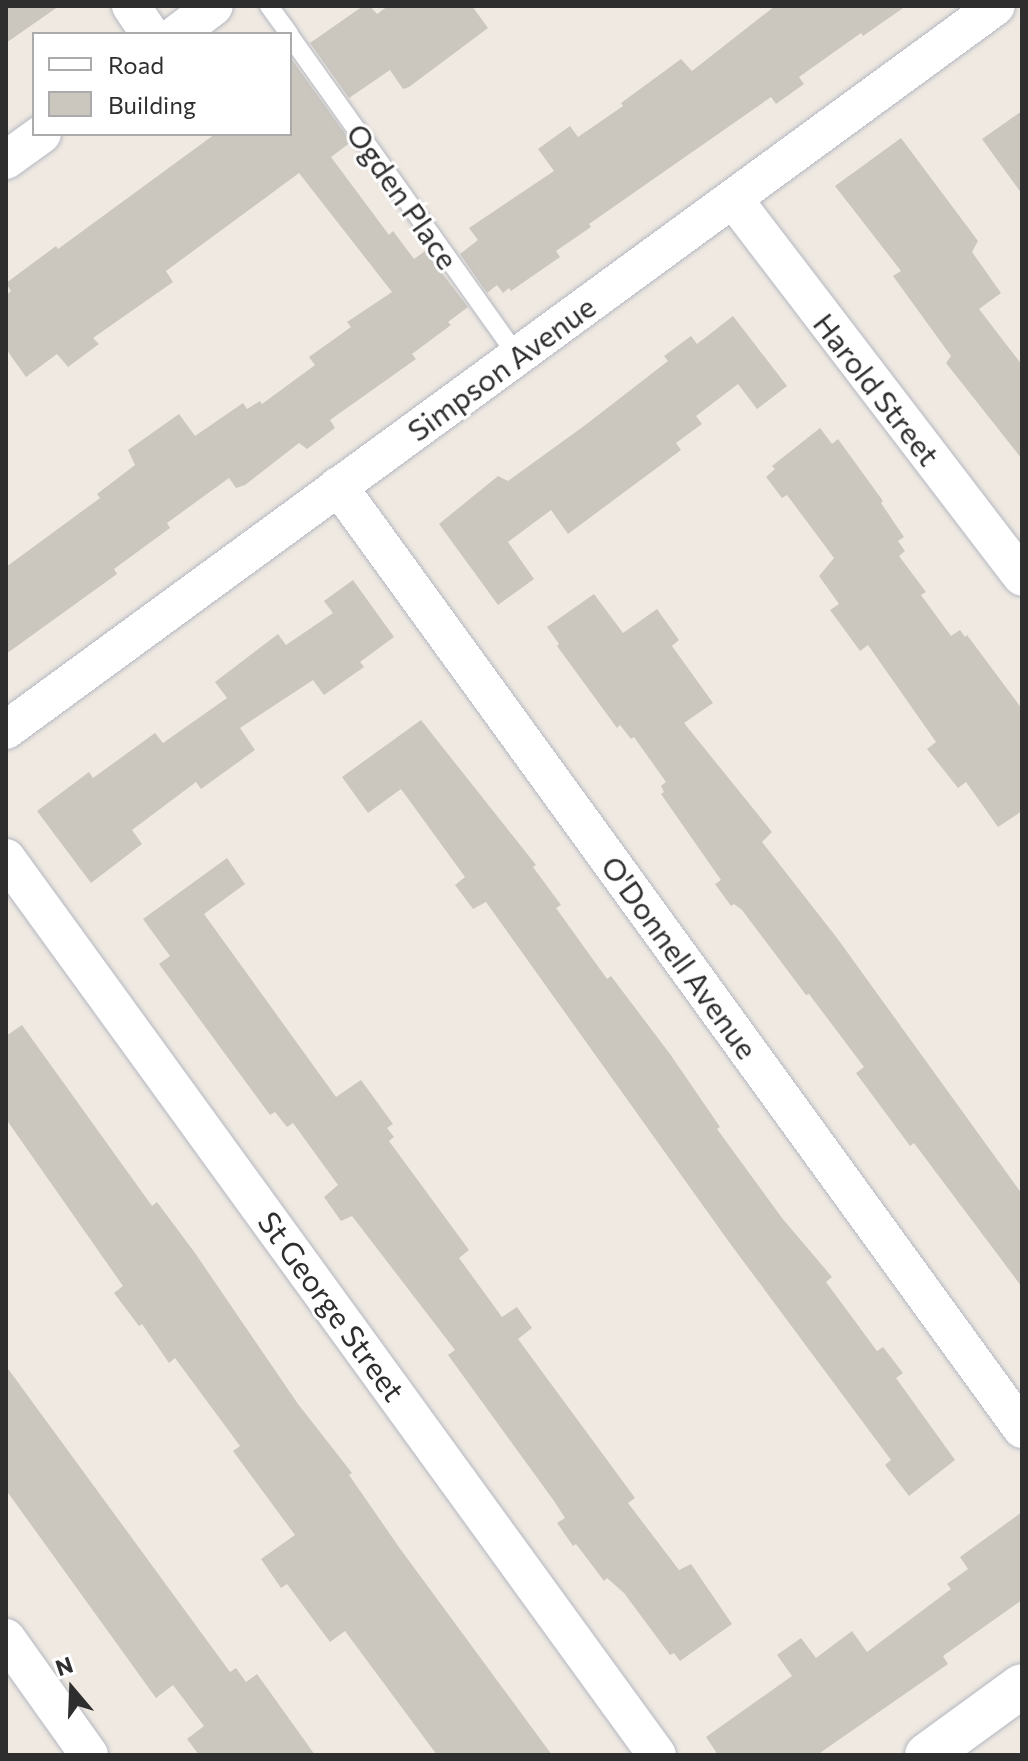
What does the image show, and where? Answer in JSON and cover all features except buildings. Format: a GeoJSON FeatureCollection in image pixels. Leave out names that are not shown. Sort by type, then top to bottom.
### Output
{"type":"FeatureCollection","features":[{"type":"Feature","properties":{"kind":"street"},"geometry":{"type":"LineString","coordinates":[[131,6],[149,32]]}},
{"type":"Feature","properties":{"kind":"street"},"geometry":{"type":"LineString","coordinates":[[180,32],[214,6]]}},
{"type":"Feature","properties":{"kind":"street","name":"Simpson Avenue"},"geometry":{"type":"LineString","coordinates":[[6,730],[996,6]]}},
{"type":"Feature","properties":{"kind":"street"},"geometry":{"type":"LineString","coordinates":[[6,160],[39,136]]}},
{"type":"Feature","properties":{"kind":"street","name":"Harold Street"},"geometry":{"type":"LineString","coordinates":[[734,200],[1022,577]]}},
{"type":"Feature","properties":{"kind":"street","name":"O'Donnell Avenue"},"geometry":{"type":"LineString","coordinates":[[338,486],[1022,1429]]}},
{"type":"Feature","properties":{"kind":"street","name":"St George Street"},"geometry":{"type":"LineString","coordinates":[[6,858],[657,1755]]}},
{"type":"Feature","properties":{"kind":"street"},"geometry":{"type":"LineString","coordinates":[[6,1638],[89,1755]]}},
{"type":"Feature","properties":{"kind":"street"},"geometry":{"type":"LineString","coordinates":[[927,1755],[1022,1686]]}},
{"type":"Feature","properties":{"kind":"lane","name":"Ogden Place"},"geometry":{"type":"LineString","coordinates":[[269,6],[287,32]]}},
{"type":"Feature","properties":{"kind":"lane","name":"Ogden Place"},"geometry":{"type":"LineString","coordinates":[[292,39],[517,355]]}}]}
